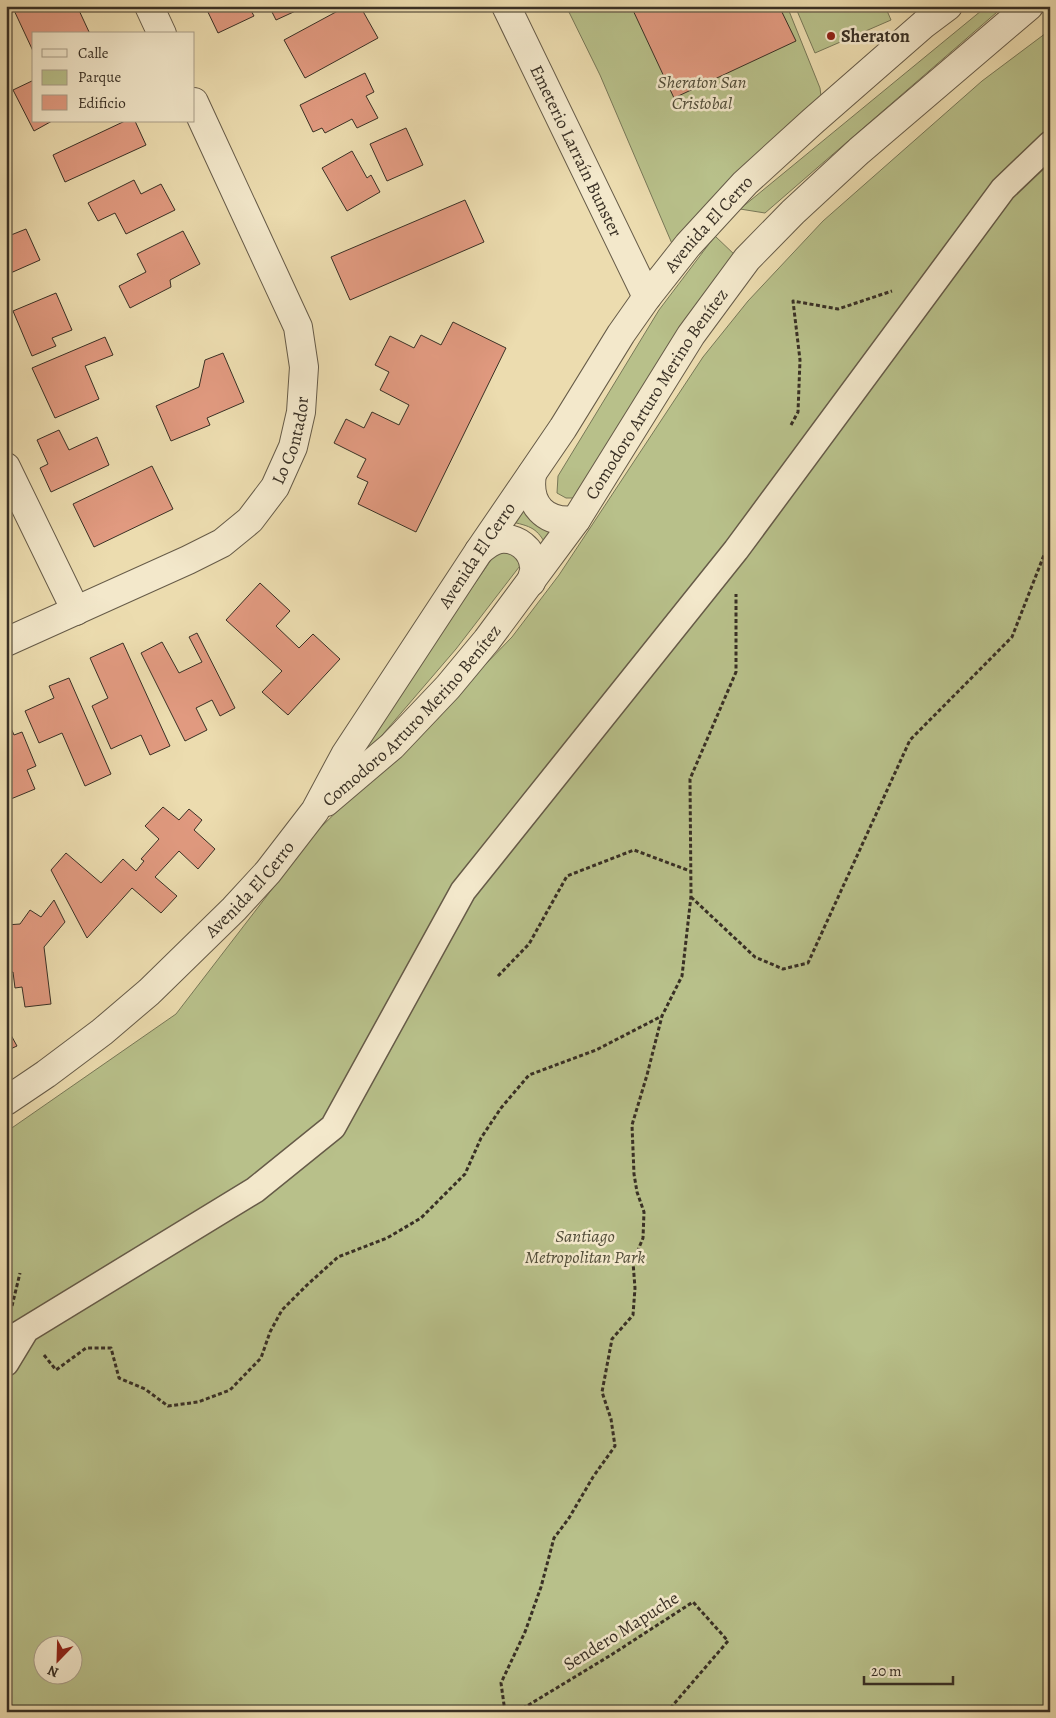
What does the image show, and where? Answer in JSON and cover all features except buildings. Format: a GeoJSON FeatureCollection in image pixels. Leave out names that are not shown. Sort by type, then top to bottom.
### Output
{"type":"FeatureCollection","features":[{"type":"Feature","properties":{"kind":"street"},"geometry":{"type":"LineString","coordinates":[[149,6],[161,32]]}},
{"type":"Feature","properties":{"kind":"street","name":"Emeterio Larraín Bunster"},"geometry":{"type":"LineString","coordinates":[[506,6],[647,297]]}},
{"type":"Feature","properties":{"kind":"street","name":"Avenida El Cerro"},"geometry":{"type":"LineString","coordinates":[[6,1101],[102,1032],[149,992],[234,909],[268,872],[315,811],[345,755],[479,551],[563,428],[621,334],[647,297],[688,245],[745,183],[924,24],[948,6]]}},
{"type":"Feature","properties":{"kind":"street","name":"Comodoro Arturo Merino Benítez"},"geometry":{"type":"LineString","coordinates":[[315,811],[392,746],[448,687],[487,640],[576,520],[691,335],[747,259],[793,212],[859,151],[1029,6]]}},
{"type":"Feature","properties":{"kind":"street","name":"Lo Contador"},"geometry":{"type":"LineString","coordinates":[[6,642],[222,543],[250,520],[275,487],[292,448],[302,412],[304,367],[298,327],[195,104]]}},
{"type":"Feature","properties":{"kind":"street"},"geometry":{"type":"LineString","coordinates":[[6,1342],[255,1190],[333,1127],[463,891],[736,550],[1003,189],[1050,144]]}},
{"type":"Feature","properties":{"kind":"street"},"geometry":{"type":"LineString","coordinates":[[6,467],[76,611]]}},
{"type":"Feature","properties":{"kind":"street"},"geometry":{"type":"LineString","coordinates":[[532,474],[530,485],[532,496],[544,514],[554,519],[576,520]]}},
{"type":"Feature","properties":{"kind":"street"},"geometry":{"type":"LineString","coordinates":[[479,551],[487,544],[498,539],[512,539],[523,545],[532,555],[535,567],[531,582]]}},
{"type":"Feature","properties":{"kind":"street"},"geometry":{"type":"LineString","coordinates":[[6,1363],[28,1328]]}},
{"type":"Feature","properties":{"kind":"path"},"geometry":{"type":"LineString","coordinates":[[790,428],[798,412],[800,368],[794,300],[838,309],[894,291]]}},
{"type":"Feature","properties":{"kind":"path"},"geometry":{"type":"LineString","coordinates":[[505,1712],[501,1683],[525,1632],[541,1587],[554,1538],[615,1446],[611,1420],[602,1392],[612,1339],[633,1316],[635,1288],[633,1262],[643,1238],[644,1212],[637,1192],[634,1174],[632,1125],[662,1016],[682,976],[691,896],[690,779],[736,672],[736,550]]}},
{"type":"Feature","properties":{"kind":"path"},"geometry":{"type":"LineString","coordinates":[[691,896],[756,958],[783,969],[808,963],[910,740],[1012,637],[1044,555],[1050,550]]}},
{"type":"Feature","properties":{"kind":"path"},"geometry":{"type":"LineString","coordinates":[[498,976],[529,944],[567,876],[634,850],[690,871]]}},
{"type":"Feature","properties":{"kind":"path"},"geometry":{"type":"LineString","coordinates":[[28,1328],[44,1356],[56,1370],[86,1348],[111,1348],[120,1378],[145,1389],[168,1406],[198,1402],[230,1390],[261,1358],[270,1332],[282,1310],[307,1285],[338,1257],[387,1238],[421,1218],[465,1174],[481,1138],[501,1108],[529,1075],[596,1050],[662,1016]]}},
{"type":"Feature","properties":{"kind":"path"},"geometry":{"type":"LineString","coordinates":[[6,1302],[11,1305]]}},
{"type":"Feature","properties":{"kind":"path","name":"Sendero Mapuche"},"geometry":{"type":"LineString","coordinates":[[517,1712],[693,1602],[728,1641],[667,1712]]}},
{"type":"Feature","properties":{"kind":"green space","name":"Sheraton San Cristobal"},"geometry":{"type":"Polygon","coordinates":[[[566,6],[787,6],[820,88],[821,96],[673,246],[600,75],[566,6]]]}},
{"type":"Feature","properties":{"kind":"green space","name":"Sheraton"},"geometry":{"type":"Polygon","coordinates":[[[795,6],[885,6],[891,20],[815,53],[795,6]]]}},
{"type":"Feature","properties":{"kind":"green space"},"geometry":{"type":"Polygon","coordinates":[[[987,6],[1004,6],[765,213],[740,209],[987,6]]]}},
{"type":"Feature","properties":{"kind":"green space","name":"Santiago Metropolitan Park"},"geometry":{"type":"Polygon","coordinates":[[[1050,30],[1050,1712],[6,1712],[6,1132],[176,1014],[316,832],[448,703],[512,637],[559,575],[703,357],[748,301],[823,221],[982,81],[1050,30]]]}},
{"type":"Feature","properties":{"kind":"green space"},"geometry":{"type":"Polygon","coordinates":[[[715,236],[736,256],[582,498],[566,498],[557,493],[558,476],[659,310],[715,236]]]}},
{"type":"Feature","properties":{"kind":"green space"},"geometry":{"type":"Polygon","coordinates":[[[533,492],[552,521],[549,550],[535,530],[512,522],[533,492]]]}},
{"type":"Feature","properties":{"kind":"green space"},"geometry":{"type":"Polygon","coordinates":[[[500,547],[526,558],[456,649],[365,755],[342,776],[500,547]]]}},
{"type":"Feature","properties":{"kind":"place","name":"Sheraton"},"geometry":{"type":"Point","coordinates":[831,36]}}]}
